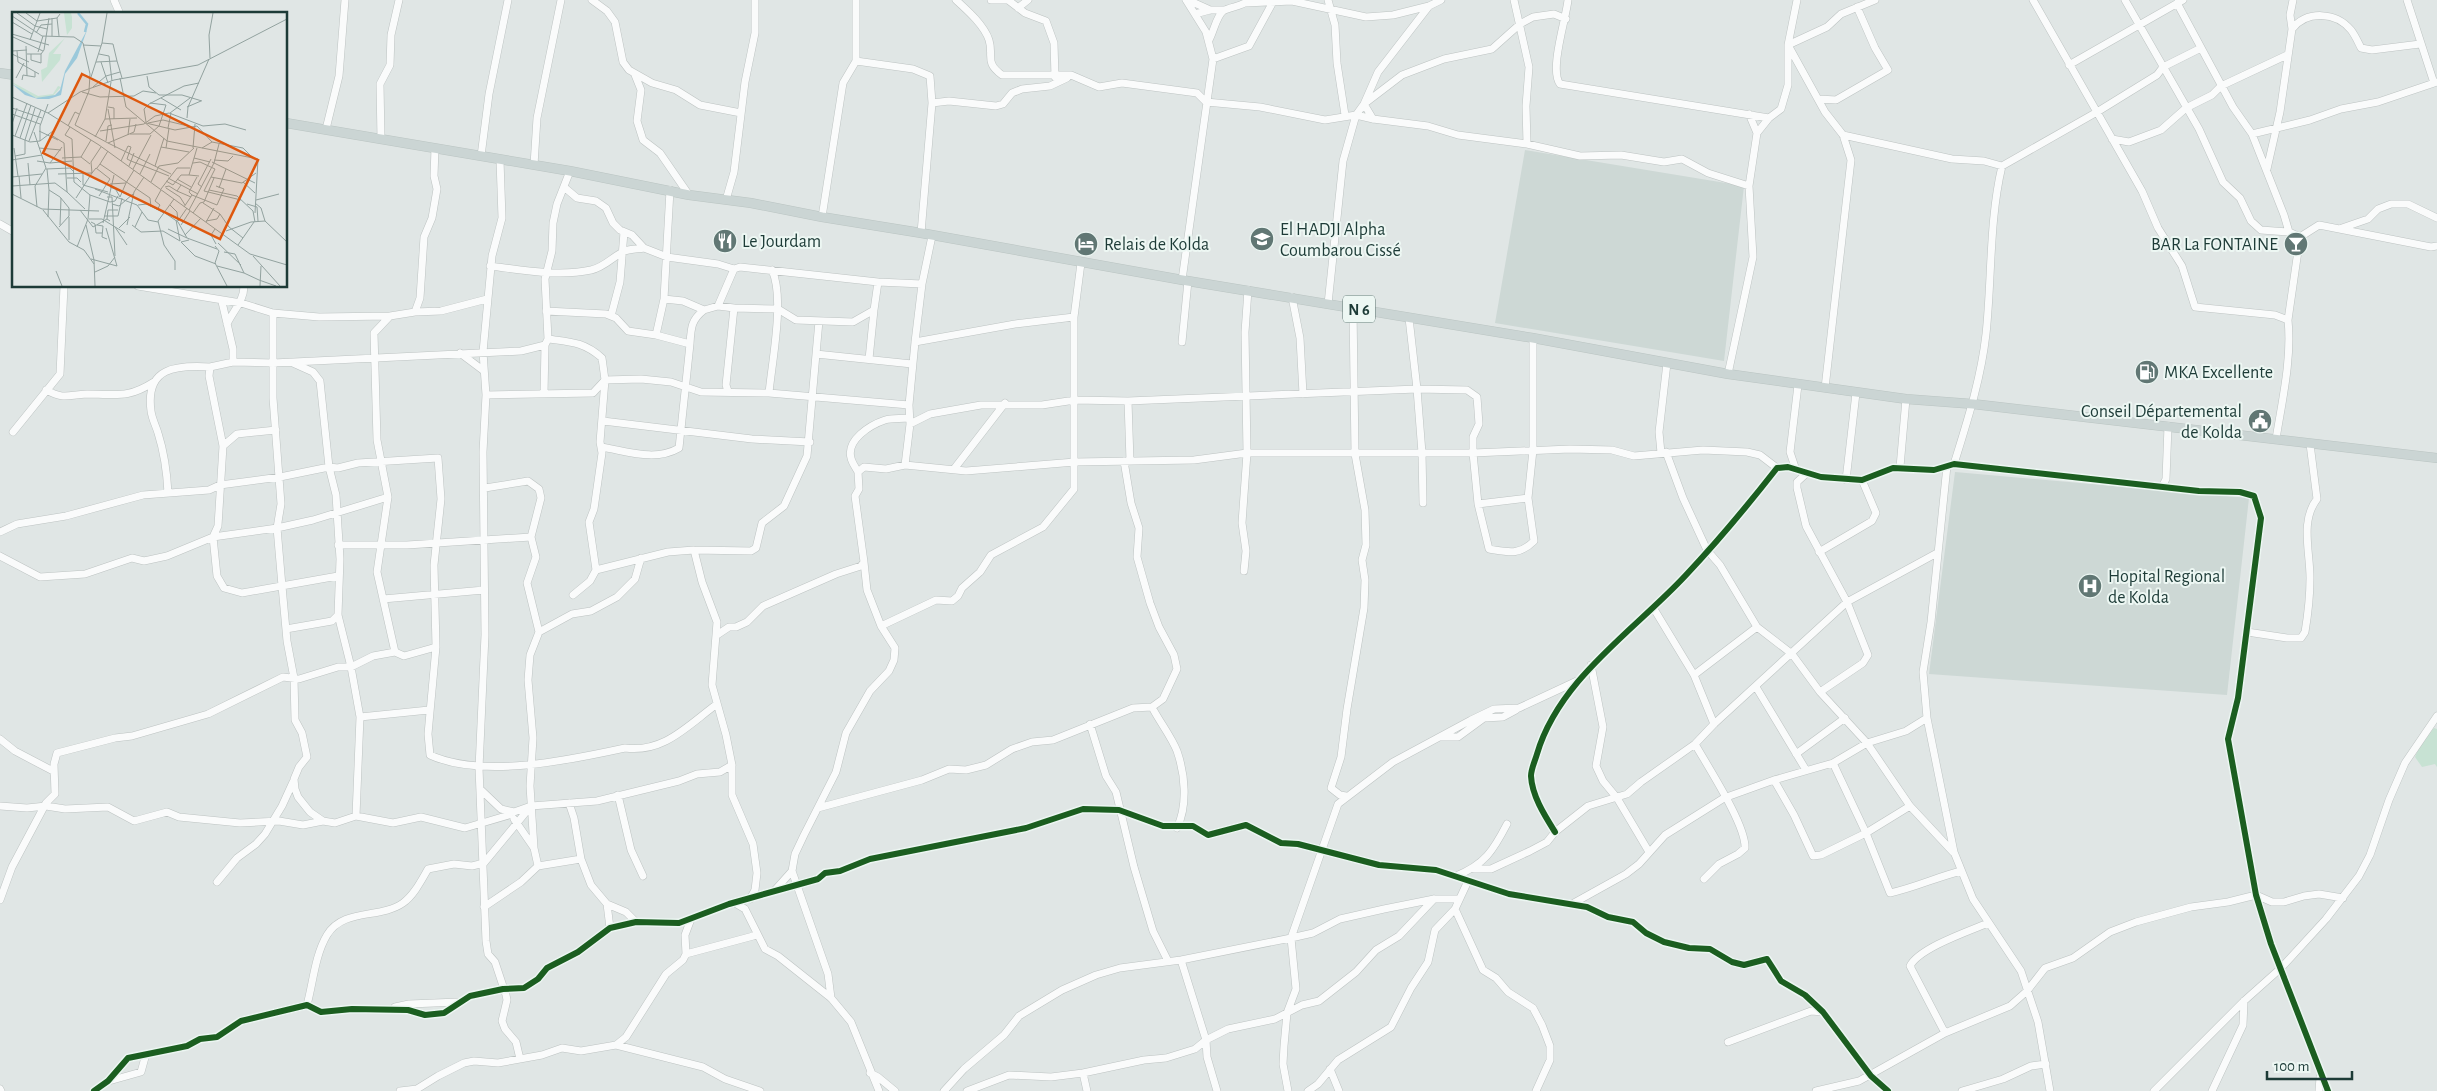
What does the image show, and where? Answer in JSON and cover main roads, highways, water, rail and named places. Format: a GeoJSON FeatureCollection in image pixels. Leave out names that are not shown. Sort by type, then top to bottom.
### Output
{"type":"FeatureCollection","features":[{"type":"Feature","properties":{"kind":"main road","name":"N 6"},"geometry":{"type":"LineString","coordinates":[[288,123],[570,171],[689,195],[921,233],[1185,281],[1292,297],[1798,385],[1906,399],[1973,404],[2437,458]]}},
{"type":"Feature","properties":{"kind":"place","name":"El HADJI Alpha Coumbarou Cissé"},"geometry":{"type":"Point","coordinates":[1262,239]}},
{"type":"Feature","properties":{"kind":"place","name":"Le Jourdam"},"geometry":{"type":"Point","coordinates":[725,241]}},
{"type":"Feature","properties":{"kind":"place","name":"Relais de Kolda"},"geometry":{"type":"Point","coordinates":[1086,244]}},
{"type":"Feature","properties":{"kind":"place","name":"BAR La FONTAINE"},"geometry":{"type":"Point","coordinates":[2296,244]}},
{"type":"Feature","properties":{"kind":"place","name":"MKA Excellente"},"geometry":{"type":"Point","coordinates":[2147,372]}},
{"type":"Feature","properties":{"kind":"place","name":"Conseil Départemental de Kolda"},"geometry":{"type":"Point","coordinates":[2260,421]}},
{"type":"Feature","properties":{"kind":"place","name":"Hopital Regional de Kolda"},"geometry":{"type":"Point","coordinates":[2090,586]}}]}
